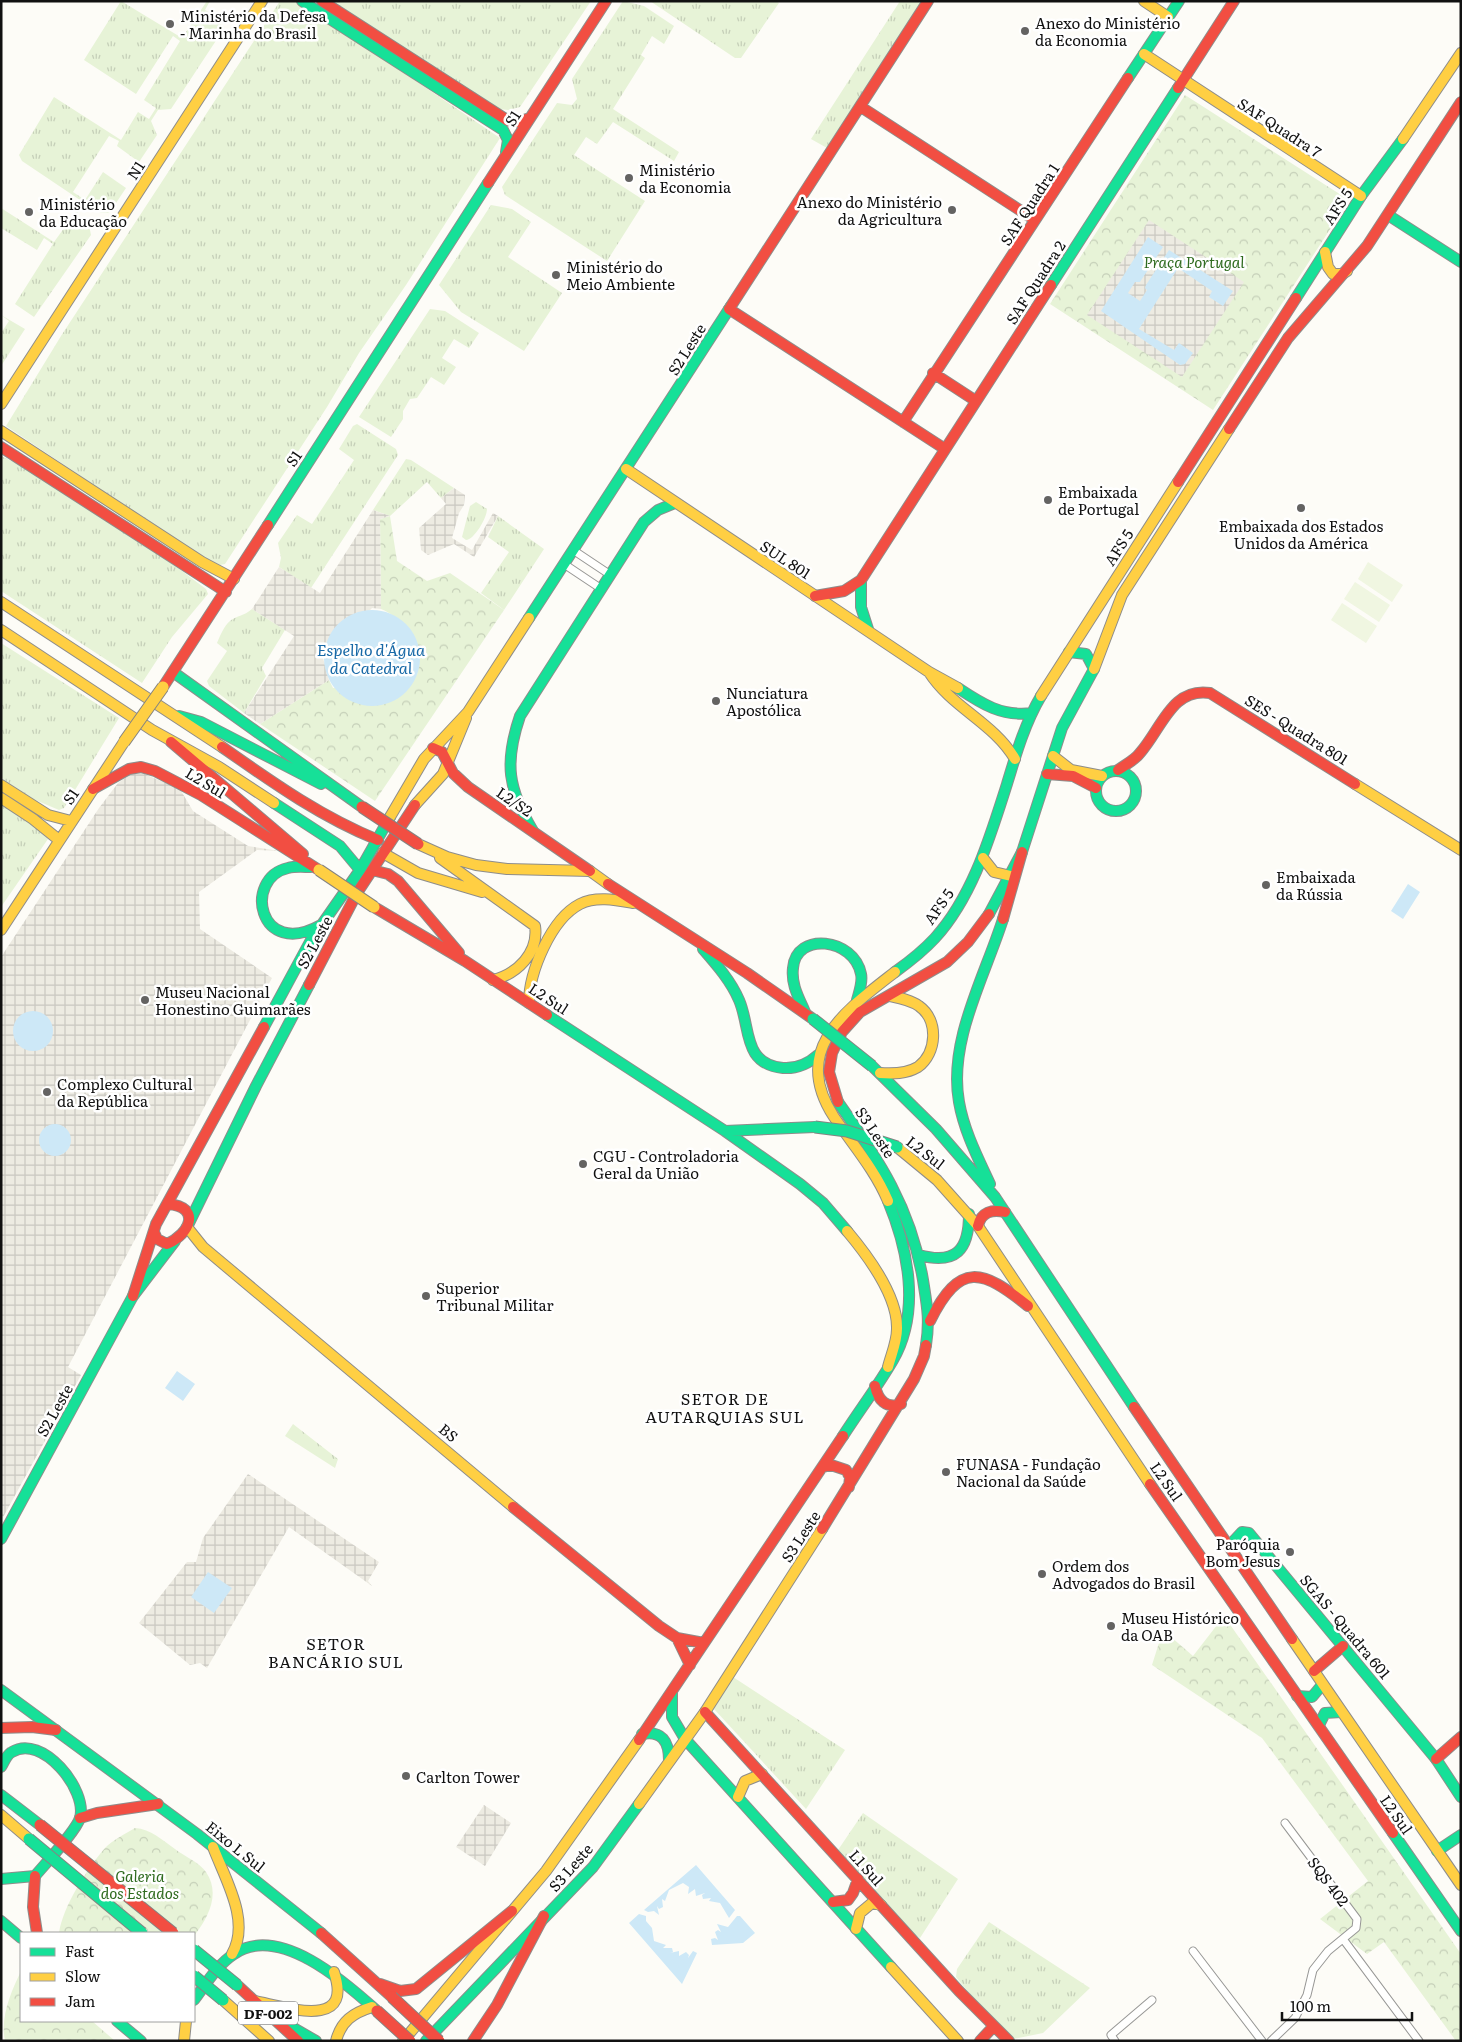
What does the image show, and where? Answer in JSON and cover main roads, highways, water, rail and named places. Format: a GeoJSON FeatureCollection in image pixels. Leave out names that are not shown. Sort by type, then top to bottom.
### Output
{"type":"FeatureCollection","features":[{"type":"Feature","properties":{"kind":"main road","name":"N1"},"geometry":{"type":"LineString","coordinates":[[1,404],[262,1]]}},
{"type":"Feature","properties":{"kind":"main road"},"geometry":{"type":"LineString","coordinates":[[302,1],[503,130],[508,140],[506,155]]}},
{"type":"Feature","properties":{"kind":"main road"},"geometry":{"type":"LineString","coordinates":[[322,1],[507,120],[518,122],[530,118]]}},
{"type":"Feature","properties":{"kind":"main road","name":"S1"},"geometry":{"type":"LineString","coordinates":[[1,930],[71,821],[226,592],[282,501],[323,442],[606,1]]}},
{"type":"Feature","properties":{"kind":"main road","name":"S2 Leste"},"geometry":{"type":"LineString","coordinates":[[168,1204],[321,925],[360,870],[424,759],[468,712],[729,308],[861,108],[928,1]]}},
{"type":"Feature","properties":{"kind":"main road"},"geometry":{"type":"LineString","coordinates":[[1144,1],[1168,17]]}},
{"type":"Feature","properties":{"kind":"main road","name":"SAF Quadra 1"},"geometry":{"type":"LineString","coordinates":[[902,422],[1179,1]]}},
{"type":"Feature","properties":{"kind":"main road","name":"SAF Quadra 2"},"geometry":{"type":"LineString","coordinates":[[815,596],[844,591],[861,580],[1234,1]]}},
{"type":"Feature","properties":{"kind":"main road","name":"AFS 5"},"geometry":{"type":"LineString","coordinates":[[818,1055],[835,1023],[857,1000],[888,980],[934,938],[964,895],[983,858],[1032,713],[1069,652],[1361,196],[1416,122],[1461,53]]}},
{"type":"Feature","properties":{"kind":"main road","name":"SAF Quadra 7"},"geometry":{"type":"LineString","coordinates":[[1144,54],[1361,196]]}},
{"type":"Feature","properties":{"kind":"main road","name":"AFS 5"},"geometry":{"type":"LineString","coordinates":[[890,996],[948,962],[968,942],[993,908],[1022,852],[1062,728],[1094,669],[1114,612],[1135,574],[1288,338],[1313,307],[1352,267],[1461,102]]}},
{"type":"Feature","properties":{"kind":"main road"},"geometry":{"type":"LineString","coordinates":[[861,108],[1035,220]]}},
{"type":"Feature","properties":{"kind":"main road"},"geometry":{"type":"LineString","coordinates":[[1388,215],[1461,262]]}},
{"type":"Feature","properties":{"kind":"main road"},"geometry":{"type":"LineString","coordinates":[[1326,251],[1325,264],[1331,273],[1343,274],[1352,267]]}},
{"type":"Feature","properties":{"kind":"main road"},"geometry":{"type":"LineString","coordinates":[[729,308],[945,449]]}},
{"type":"Feature","properties":{"kind":"main road"},"geometry":{"type":"LineString","coordinates":[[933,374],[976,401]]}},
{"type":"Feature","properties":{"kind":"main road"},"geometry":{"type":"LineString","coordinates":[[1,432],[202,562],[234,579]]}},
{"type":"Feature","properties":{"kind":"main road"},"geometry":{"type":"LineString","coordinates":[[1,447],[226,592]]}},
{"type":"Feature","properties":{"kind":"main road","name":"SUL 801"},"geometry":{"type":"LineString","coordinates":[[626,469],[929,672],[948,680],[1002,714],[1018,717],[1032,713]]}},
{"type":"Feature","properties":{"kind":"main road"},"geometry":{"type":"LineString","coordinates":[[533,831],[522,814],[513,793],[508,764],[510,742],[520,716],[600,588],[650,514],[675,503]]}},
{"type":"Feature","properties":{"kind":"main road"},"geometry":{"type":"LineString","coordinates":[[861,580],[861,607],[868,630]]}},
{"type":"Feature","properties":{"kind":"main road"},"geometry":{"type":"LineString","coordinates":[[1,602],[179,716],[304,802],[353,831],[378,840]]}},
{"type":"Feature","properties":{"kind":"main road"},"geometry":{"type":"LineString","coordinates":[[1,630],[171,742],[219,767],[340,846],[353,859],[360,870]]}},
{"type":"Feature","properties":{"kind":"main road"},"geometry":{"type":"LineString","coordinates":[[1069,652],[1086,654],[1094,669]]}},
{"type":"Feature","properties":{"kind":"main road"},"geometry":{"type":"LineString","coordinates":[[173,672],[341,793],[422,845],[488,894],[527,918],[535,926],[536,938],[526,960],[516,971],[493,980]]}},
{"type":"Feature","properties":{"kind":"main road","name":"SUL 801"},"geometry":{"type":"LineString","coordinates":[[929,672],[943,692],[994,729],[1009,746],[1015,759]]}},
{"type":"Feature","properties":{"kind":"main road","name":"SES - Quadra 801"},"geometry":{"type":"LineString","coordinates":[[1118,770],[1139,755],[1180,698],[1188,692],[1210,693],[1459,851]]}},
{"type":"Feature","properties":{"kind":"main road"},"geometry":{"type":"LineString","coordinates":[[964,707],[971,696]]}},
{"type":"Feature","properties":{"kind":"main road","name":"S2 Leste"},"geometry":{"type":"LineString","coordinates":[[1,1539],[134,1296],[183,1232],[284,1031],[353,901],[410,810],[443,774],[468,712]]}},
{"type":"Feature","properties":{"kind":"main road"},"geometry":{"type":"LineString","coordinates":[[179,716],[202,722],[299,775],[341,793]]}},
{"type":"Feature","properties":{"kind":"main road"},"geometry":{"type":"LineString","coordinates":[[171,742],[279,832],[317,869]]}},
{"type":"Feature","properties":{"kind":"main road","name":"L2/S2"},"geometry":{"type":"LineString","coordinates":[[433,748],[442,752],[453,772],[468,787],[590,871]]}},
{"type":"Feature","properties":{"kind":"main road","name":"SES - Quadra 801"},"geometry":{"type":"LineString","coordinates":[[1135,784],[1139,755]]}},
{"type":"Feature","properties":{"kind":"main road"},"geometry":{"type":"LineString","coordinates":[[1053,756],[1075,771],[1102,776]]}},
{"type":"Feature","properties":{"kind":"main road","name":"L2 Sul"},"geometry":{"type":"LineString","coordinates":[[93,789],[134,768],[148,768],[174,780],[317,869],[374,907],[465,961],[725,1131],[815,1127],[847,1131],[897,1147],[920,1164],[970,1214],[1097,1407],[1461,1932]]}},
{"type":"Feature","properties":{"kind":"main road"},"geometry":{"type":"LineString","coordinates":[[1118,770],[1127,773],[1135,784],[1134,801],[1125,809],[1119,811],[1106,809],[1100,804],[1096,788],[1102,776],[1109,771],[1118,770]]}},
{"type":"Feature","properties":{"kind":"main road"},"geometry":{"type":"LineString","coordinates":[[1047,774],[1063,773],[1081,779],[1096,788]]}},
{"type":"Feature","properties":{"kind":"main road"},"geometry":{"type":"LineString","coordinates":[[412,780],[422,791],[428,792]]}},
{"type":"Feature","properties":{"kind":"main road"},"geometry":{"type":"LineString","coordinates":[[1,785],[48,815],[71,821]]}},
{"type":"Feature","properties":{"kind":"main road"},"geometry":{"type":"LineString","coordinates":[[1,798],[33,818],[59,840]]}},
{"type":"Feature","properties":{"kind":"main road"},"geometry":{"type":"LineString","coordinates":[[422,845],[476,865],[507,870],[590,871]]}},
{"type":"Feature","properties":{"kind":"main road"},"geometry":{"type":"LineString","coordinates":[[995,1197],[965,1124],[957,1091],[960,1054],[969,1014],[1003,918],[1022,852]]}},
{"type":"Feature","properties":{"kind":"main road"},"geometry":{"type":"LineString","coordinates":[[383,853],[396,863],[418,874],[488,894]]}},
{"type":"Feature","properties":{"kind":"main road"},"geometry":{"type":"LineString","coordinates":[[983,858],[997,875],[1011,876]]}},
{"type":"Feature","properties":{"kind":"main road"},"geometry":{"type":"LineString","coordinates":[[317,869],[289,866],[276,870],[265,882],[261,896],[263,914],[270,924],[281,932],[291,935],[303,934],[321,925]]}},
{"type":"Feature","properties":{"kind":"main road"},"geometry":{"type":"LineString","coordinates":[[372,870],[388,874],[398,881],[465,961]]}},
{"type":"Feature","properties":{"kind":"main road","name":"L2 Sul"},"geometry":{"type":"LineString","coordinates":[[590,871],[637,904],[694,939],[810,1017],[876,1070],[936,1129],[995,1197],[1084,1333],[1322,1685],[1461,1885]]}},
{"type":"Feature","properties":{"kind":"main road"},"geometry":{"type":"LineString","coordinates":[[529,1003],[530,984],[534,970],[543,950],[566,915],[579,905],[590,900],[620,901],[637,904]]}},
{"type":"Feature","properties":{"kind":"main road"},"geometry":{"type":"LineString","coordinates":[[694,939],[734,990],[741,1006],[752,1049],[759,1059],[775,1067],[790,1069],[804,1066],[818,1055]]}},
{"type":"Feature","properties":{"kind":"main road"},"geometry":{"type":"LineString","coordinates":[[810,1017],[795,995],[792,971],[798,954],[812,944],[834,944],[845,948],[859,963],[861,973],[857,1000]]}},
{"type":"Feature","properties":{"kind":"main road"},"geometry":{"type":"LineString","coordinates":[[876,1070],[898,1074],[918,1068],[929,1057],[934,1043],[933,1029],[923,1009],[914,1003],[890,996]]}},
{"type":"Feature","properties":{"kind":"main road","name":"S3 Leste"},"geometry":{"type":"LineString","coordinates":[[426,2041],[593,1867],[705,1712],[901,1404],[924,1356],[930,1321],[919,1255],[906,1214],[877,1157],[836,1100],[829,1072],[832,1053],[842,1032],[860,1012],[890,996]]}},
{"type":"Feature","properties":{"kind":"main road"},"geometry":{"type":"LineString","coordinates":[[270,1018],[273,1028],[284,1031]]}},
{"type":"Feature","properties":{"kind":"main road","name":"S3 Leste"},"geometry":{"type":"LineString","coordinates":[[403,2041],[512,1911],[584,1819],[672,1693],[823,1467],[888,1367],[898,1348],[909,1301],[909,1269],[902,1236],[878,1179],[825,1105],[818,1078],[818,1055]]}},
{"type":"Feature","properties":{"kind":"main road"},"geometry":{"type":"LineString","coordinates":[[725,1131],[815,1197],[845,1227],[868,1256],[896,1317],[895,1345],[888,1367]]}},
{"type":"Feature","properties":{"kind":"main road"},"geometry":{"type":"LineString","coordinates":[[174,1203],[185,1207],[189,1214],[183,1232],[167,1244],[160,1242],[154,1232],[159,1216],[168,1204],[174,1203]]}},
{"type":"Feature","properties":{"kind":"main road"},"geometry":{"type":"LineString","coordinates":[[978,1226],[981,1216],[987,1212],[1005,1212]]}},
{"type":"Feature","properties":{"kind":"main road"},"geometry":{"type":"LineString","coordinates":[[919,1255],[942,1260],[958,1254],[968,1236],[970,1214]]}},
{"type":"Feature","properties":{"kind":"main road","name":"S2 Leste"},"geometry":{"type":"LineString","coordinates":[[134,1296],[154,1232]]}},
{"type":"Feature","properties":{"kind":"main road","name":"BS"},"geometry":{"type":"LineString","coordinates":[[183,1232],[584,1566],[677,1638],[690,1665]]}},
{"type":"Feature","properties":{"kind":"main road"},"geometry":{"type":"LineString","coordinates":[[930,1321],[939,1300],[950,1286],[968,1278],[995,1281],[1035,1311]]}},
{"type":"Feature","properties":{"kind":"main road"},"geometry":{"type":"LineString","coordinates":[[875,1386],[878,1398],[883,1403],[892,1406],[901,1404]]}},
{"type":"Feature","properties":{"kind":"main road"},"geometry":{"type":"LineString","coordinates":[[823,1467],[831,1465],[846,1470],[850,1477],[849,1488]]}},
{"type":"Feature","properties":{"kind":"main road","name":"SGAS - Quadra 601"},"geometry":{"type":"LineString","coordinates":[[1229,1546],[1242,1532],[1249,1533],[1436,1759],[1461,1797]]}},
{"type":"Feature","properties":{"kind":"main road","name":"BS"},"geometry":{"type":"LineString","coordinates":[[677,1638],[704,1643]]}},
{"type":"Feature","properties":{"kind":"main road"},"geometry":{"type":"LineString","coordinates":[[1314,1671],[1343,1646]]}},
{"type":"Feature","properties":{"kind":"main road"},"geometry":{"type":"LineString","coordinates":[[1297,1696],[1310,1699],[1315,1697],[1322,1685]]}},
{"type":"Feature","properties":{"kind":"main road","name":"Eixo L Sul"},"geometry":{"type":"LineString","coordinates":[[1,1690],[158,1804],[318,1930],[438,2041]]}},
{"type":"Feature","properties":{"kind":"main road"},"geometry":{"type":"LineString","coordinates":[[672,1693],[672,1717],[685,1739],[958,2041]]}},
{"type":"Feature","properties":{"kind":"main road"},"geometry":{"type":"LineString","coordinates":[[1319,1726],[1325,1713],[1329,1711],[1341,1712]]}},
{"type":"Feature","properties":{"kind":"main road","name":"L1 Sul"},"geometry":{"type":"LineString","coordinates":[[705,1712],[993,2027],[1009,2041]]}},
{"type":"Feature","properties":{"kind":"main road"},"geometry":{"type":"LineString","coordinates":[[1,1728],[32,1727],[56,1730]]}},
{"type":"Feature","properties":{"kind":"main road"},"geometry":{"type":"LineString","coordinates":[[642,1734],[656,1732],[663,1735],[670,1750],[669,1760]]}},
{"type":"Feature","properties":{"kind":"main road"},"geometry":{"type":"LineString","coordinates":[[1436,1759],[1461,1737]]}},
{"type":"Feature","properties":{"kind":"main road"},"geometry":{"type":"LineString","coordinates":[[1,1767],[4,1760],[14,1750],[26,1747],[46,1754],[66,1774],[74,1789],[79,1805],[80,1818]]}},
{"type":"Feature","properties":{"kind":"main road"},"geometry":{"type":"LineString","coordinates":[[738,1797],[739,1787],[744,1780],[762,1774]]}},
{"type":"Feature","properties":{"kind":"main road"},"geometry":{"type":"LineString","coordinates":[[1,1786],[6,1799],[172,1932]]}},
{"type":"Feature","properties":{"kind":"main road"},"geometry":{"type":"LineString","coordinates":[[38,1932],[33,1907],[36,1876],[80,1818],[97,1812],[158,1804]]}},
{"type":"Feature","properties":{"kind":"main road"},"geometry":{"type":"LineString","coordinates":[[1,1815],[141,1932]]}},
{"type":"Feature","properties":{"kind":"main road"},"geometry":{"type":"LineString","coordinates":[[1438,1851],[1461,1835]]}},
{"type":"Feature","properties":{"kind":"main road"},"geometry":{"type":"LineString","coordinates":[[195,1999],[231,1956],[238,1942],[239,1930],[234,1904],[213,1847]]}},
{"type":"Feature","properties":{"kind":"main road"},"geometry":{"type":"LineString","coordinates":[[1,1879],[36,1876]]}},
{"type":"Feature","properties":{"kind":"main road"},"geometry":{"type":"LineString","coordinates":[[833,1902],[840,1904],[849,1900],[854,1894],[858,1879]]}},
{"type":"Feature","properties":{"kind":"main road"},"geometry":{"type":"LineString","coordinates":[[856,1929],[858,1912],[863,1907],[872,1903],[882,1905]]}},
{"type":"Feature","properties":{"kind":"main road"},"geometry":{"type":"LineString","coordinates":[[373,1982],[400,1991],[416,1988],[512,1911]]}},
{"type":"Feature","properties":{"kind":"main road"},"geometry":{"type":"LineString","coordinates":[[472,2041],[502,1996],[544,1916]]}},
{"type":"Feature","properties":{"kind":"main road"},"geometry":{"type":"LineString","coordinates":[[1,1921],[20,1937]]}},
{"type":"Feature","properties":{"kind":"main road"},"geometry":{"type":"LineString","coordinates":[[231,1956],[240,1950],[259,1945],[292,1952],[313,1960],[334,1972],[410,2041]]}},
{"type":"Feature","properties":{"kind":"main road","name":"DF-002"},"geometry":{"type":"LineString","coordinates":[[195,1951],[237,1985],[298,2041]]}},
{"type":"Feature","properties":{"kind":"main road"},"geometry":{"type":"LineString","coordinates":[[254,2001],[317,2012],[325,2011],[338,1999],[339,1987],[334,1972]]}},
{"type":"Feature","properties":{"kind":"main road","name":"DF-002"},"geometry":{"type":"LineString","coordinates":[[195,1977],[265,2039]]}},
{"type":"Feature","properties":{"kind":"main road"},"geometry":{"type":"LineString","coordinates":[[336,2041],[340,2026],[347,2018],[374,2009]]}},
{"type":"Feature","properties":{"kind":"main road"},"geometry":{"type":"LineString","coordinates":[[269,2014],[316,2041]]}},
{"type":"Feature","properties":{"kind":"main road"},"geometry":{"type":"LineString","coordinates":[[118,2022],[141,2041]]}},
{"type":"Feature","properties":{"kind":"main road"},"geometry":{"type":"LineString","coordinates":[[184,2041],[186,2022]]}},
{"type":"Feature","properties":{"kind":"main road"},"geometry":{"type":"LineString","coordinates":[[980,2041],[993,2027]]}},
{"type":"Feature","properties":{"kind":"water"},"geometry":{"type":"Polygon","coordinates":[[[1148,237],[1163,247],[1140,282],[1135,282],[1128,293],[1140,301],[1147,290],[1145,288],[1146,285],[1169,250],[1233,291],[1223,306],[1209,297],[1212,291],[1178,268],[1139,329],[1174,350],[1179,343],[1193,353],[1185,364],[1180,365],[1101,311],[1148,237]]]}},
{"type":"Feature","properties":{"kind":"water","name":"Espelho d'Água da Catedral"},"geometry":{"type":"Polygon","coordinates":[[[363,610],[381,610],[399,618],[412,631],[420,649],[417,677],[399,698],[381,706],[363,706],[345,698],[332,685],[324,667],[324,649],[332,631],[345,618],[363,610]]]}},
{"type":"Feature","properties":{"kind":"water"},"geometry":{"type":"Polygon","coordinates":[[[1408,884],[1420,892],[1403,919],[1391,911],[1408,884]]]}},
{"type":"Feature","properties":{"kind":"water"},"geometry":{"type":"Polygon","coordinates":[[[33,1011],[47,1017],[53,1031],[47,1045],[33,1051],[19,1045],[13,1031],[19,1017],[33,1011]]]}},
{"type":"Feature","properties":{"kind":"water"},"geometry":{"type":"Polygon","coordinates":[[[55,1124],[61,1125],[66,1129],[70,1134],[70,1146],[66,1151],[61,1155],[55,1156],[49,1155],[44,1151],[40,1146],[39,1140],[40,1134],[44,1129],[49,1125],[55,1124]]]}},
{"type":"Feature","properties":{"kind":"water"},"geometry":{"type":"Polygon","coordinates":[[[177,1371],[195,1384],[183,1401],[165,1388],[177,1371]]]}},
{"type":"Feature","properties":{"kind":"water"},"geometry":{"type":"Polygon","coordinates":[[[208,1572],[232,1588],[214,1613],[191,1597],[208,1572]]]}},
{"type":"Feature","properties":{"kind":"water"},"geometry":{"type":"Polygon","coordinates":[[[696,1865],[735,1910],[729,1918],[720,1903],[709,1901],[711,1898],[703,1899],[702,1895],[705,1893],[696,1896],[695,1889],[688,1894],[689,1887],[683,1883],[669,1890],[665,1901],[662,1899],[663,1907],[659,1909],[657,1906],[659,1915],[654,1911],[648,1912],[644,1910],[696,1865]]]}},
{"type":"Feature","properties":{"kind":"water"},"geometry":{"type":"Polygon","coordinates":[[[639,1914],[646,1916],[646,1921],[652,1928],[654,1941],[666,1945],[663,1948],[672,1948],[673,1952],[670,1953],[679,1951],[679,1956],[686,1952],[689,1955],[688,1958],[693,1951],[697,1953],[682,1984],[629,1923],[639,1914]]]}},
{"type":"Feature","properties":{"kind":"water"},"geometry":{"type":"Polygon","coordinates":[[[737,1916],[740,1916],[755,1933],[743,1943],[712,1945],[711,1939],[715,1938],[718,1940],[715,1932],[718,1930],[721,1932],[717,1924],[728,1927],[737,1916]]]}},
{"type":"Feature","properties":{"kind":"place","name":"Ministério da Defesa - Marinha do Brasil"},"geometry":{"type":"Point","coordinates":[170,24]}},
{"type":"Feature","properties":{"kind":"place","name":"Anexo do Ministério da Economia"},"geometry":{"type":"Point","coordinates":[1025,31]}},
{"type":"Feature","properties":{"kind":"place","name":"Ministério da Economia"},"geometry":{"type":"Point","coordinates":[629,178]}},
{"type":"Feature","properties":{"kind":"place","name":"Anexo do Ministério da Agricultura"},"geometry":{"type":"Point","coordinates":[952,210]}},
{"type":"Feature","properties":{"kind":"place","name":"Ministério da Educação"},"geometry":{"type":"Point","coordinates":[29,212]}},
{"type":"Feature","properties":{"kind":"place","name":"Ministério do Meio Ambiente"},"geometry":{"type":"Point","coordinates":[556,275]}},
{"type":"Feature","properties":{"kind":"place","name":"Embaixada de Portugal"},"geometry":{"type":"Point","coordinates":[1048,500]}},
{"type":"Feature","properties":{"kind":"place","name":"Embaixada dos Estados Unidos da América"},"geometry":{"type":"Point","coordinates":[1301,508]}},
{"type":"Feature","properties":{"kind":"place","name":"Nunciatura Apostólica"},"geometry":{"type":"Point","coordinates":[716,701]}},
{"type":"Feature","properties":{"kind":"place","name":"Embaixada da Rússia"},"geometry":{"type":"Point","coordinates":[1266,885]}},
{"type":"Feature","properties":{"kind":"place","name":"Museu Nacional Honestino Guimarães"},"geometry":{"type":"Point","coordinates":[145,1000]}},
{"type":"Feature","properties":{"kind":"place","name":"Complexo Cultural da República"},"geometry":{"type":"Point","coordinates":[47,1092]}},
{"type":"Feature","properties":{"kind":"place","name":"CGU - Controladoria Geral da União"},"geometry":{"type":"Point","coordinates":[583,1164]}},
{"type":"Feature","properties":{"kind":"place","name":"Superior Tribunal Militar"},"geometry":{"type":"Point","coordinates":[426,1296]}},
{"type":"Feature","properties":{"kind":"place","name":"FUNASA - Fundação Nacional da Saúde"},"geometry":{"type":"Point","coordinates":[946,1472]}},
{"type":"Feature","properties":{"kind":"place","name":"Paróquia Bom Jesus"},"geometry":{"type":"Point","coordinates":[1290,1552]}},
{"type":"Feature","properties":{"kind":"place","name":"Ordem dos Advogados do Brasil"},"geometry":{"type":"Point","coordinates":[1042,1574]}},
{"type":"Feature","properties":{"kind":"place","name":"Museu Histórico da OAB"},"geometry":{"type":"Point","coordinates":[1111,1626]}},
{"type":"Feature","properties":{"kind":"place","name":"Carlton Tower"},"geometry":{"type":"Point","coordinates":[406,1776]}},
{"type":"Feature","properties":{"kind":"district","name":"SETOR DE AUTARQUIAS SUL"},"geometry":{"type":"Point","coordinates":[725,1407]}},
{"type":"Feature","properties":{"kind":"district","name":"SETOR BANCÁRIO SUL"},"geometry":{"type":"Point","coordinates":[336,1652]}},
{"type":"Feature","properties":{"kind":"park label","name":"Praça Portugal"},"geometry":{"type":"Point","coordinates":[1194,261]}},
{"type":"Feature","properties":{"kind":"park label","name":"Galeria dos Estados"},"geometry":{"type":"Point","coordinates":[140,1884]}}]}
